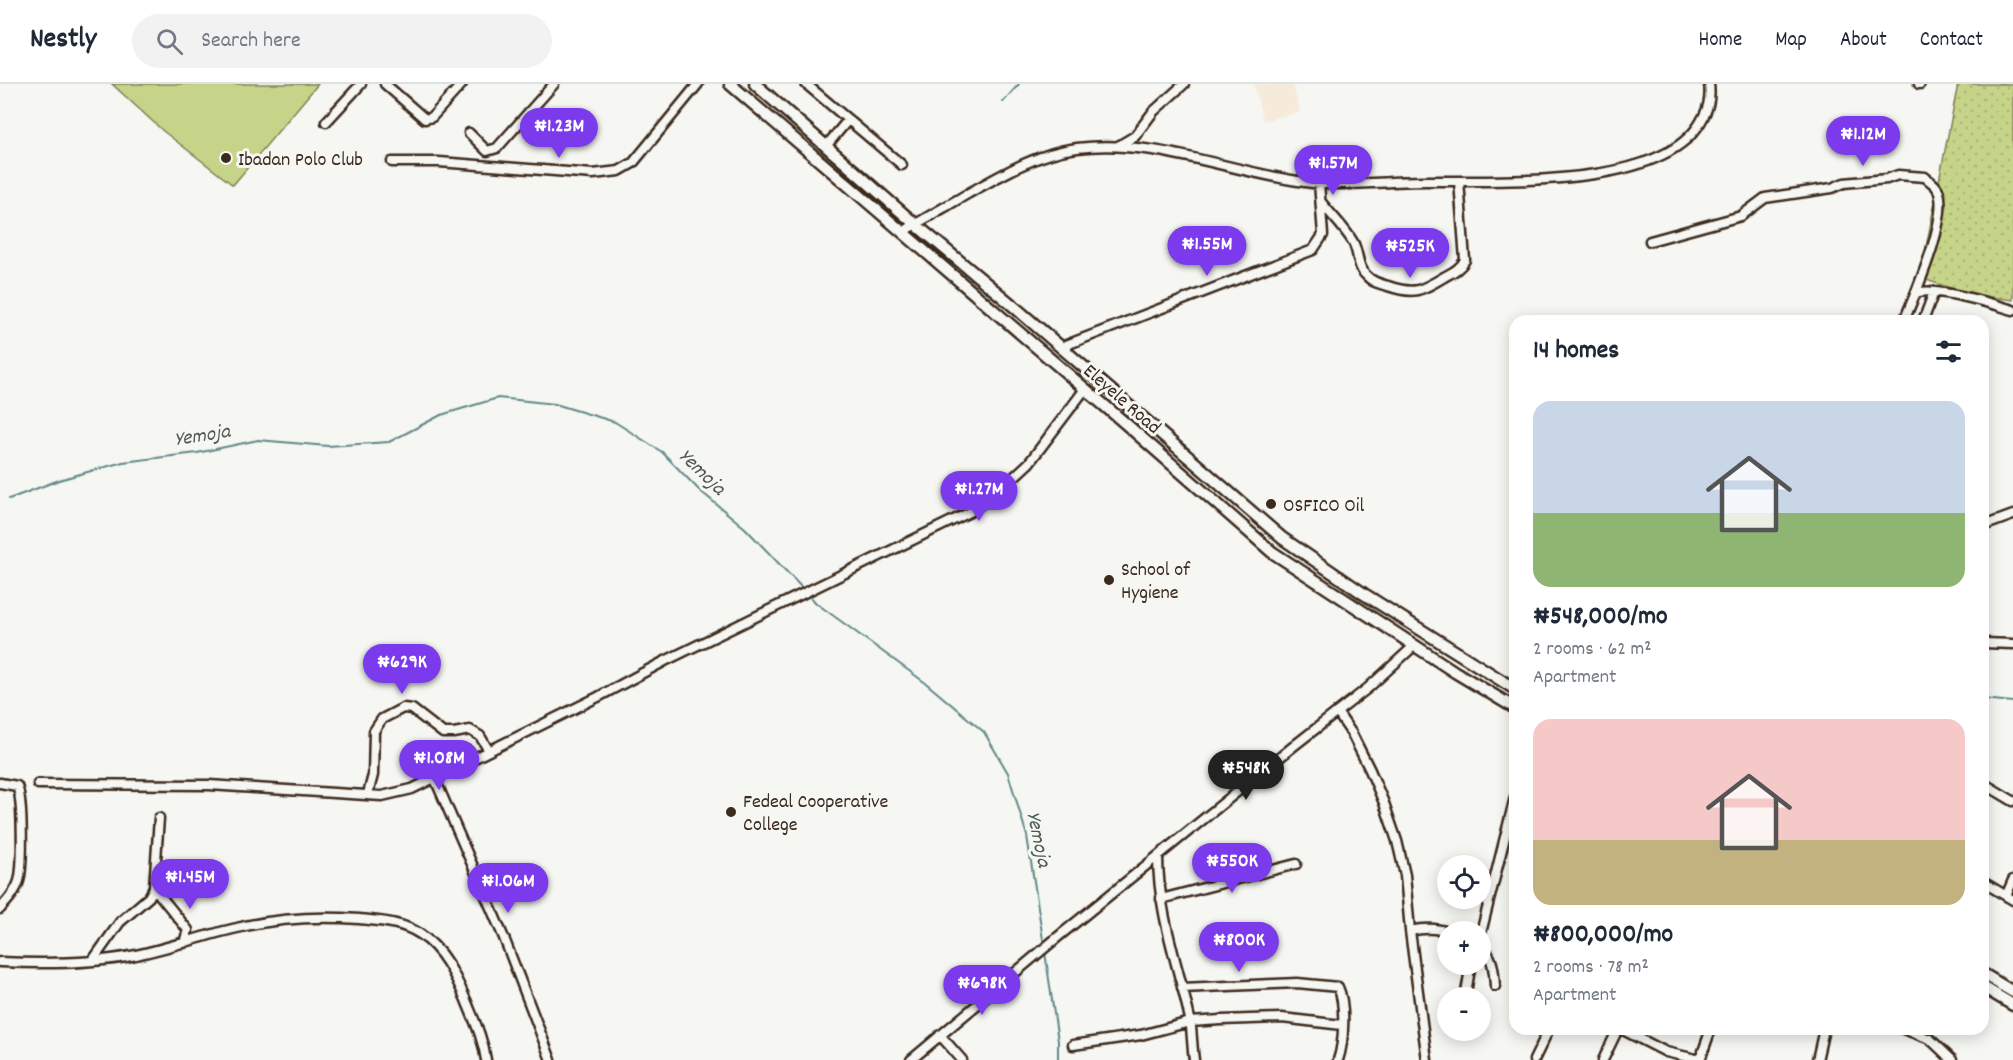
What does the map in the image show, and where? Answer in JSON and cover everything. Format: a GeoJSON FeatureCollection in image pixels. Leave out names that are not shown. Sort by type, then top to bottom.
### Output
{"type":"FeatureCollection","features":[{"type":"Feature","properties":{"kind":"main road","name":"Eleyele Road"},"geometry":{"type":"LineString","coordinates":[[730,84],[1272,552],[1509,704]]}},
{"type":"Feature","properties":{"kind":"main road","name":"Eleyele Road"},"geometry":{"type":"LineString","coordinates":[[755,84],[769,89],[826,145],[915,224],[1282,538],[1364,594],[1509,685]]}},
{"type":"Feature","properties":{"kind":"main road"},"geometry":{"type":"LineString","coordinates":[[1272,552],[1282,538]]}},
{"type":"Feature","properties":{"kind":"main road"},"geometry":{"type":"LineString","coordinates":[[1989,978],[2013,992]]}},
{"type":"Feature","properties":{"kind":"main road"},"geometry":{"type":"LineString","coordinates":[[1989,991],[2013,1005]]}},
{"type":"Feature","properties":{"kind":"street"},"geometry":{"type":"LineString","coordinates":[[326,122],[361,84]]}},
{"type":"Feature","properties":{"kind":"street"},"geometry":{"type":"LineString","coordinates":[[385,84],[425,119],[432,117],[462,84]]}},
{"type":"Feature","properties":{"kind":"street"},"geometry":{"type":"LineString","coordinates":[[469,133],[487,151],[497,148],[554,84]]}},
{"type":"Feature","properties":{"kind":"street"},"geometry":{"type":"LineString","coordinates":[[392,162],[439,162],[593,174],[619,171],[633,163],[698,84]]}},
{"type":"Feature","properties":{"kind":"street"},"geometry":{"type":"LineString","coordinates":[[806,84],[902,165]]}},
{"type":"Feature","properties":{"kind":"street"},"geometry":{"type":"LineString","coordinates":[[1115,147],[1135,136],[1153,112],[1184,84]]}},
{"type":"Feature","properties":{"kind":"street"},"geometry":{"type":"LineString","coordinates":[[903,232],[1010,170],[1047,154],[1077,148],[1115,147],[1164,152],[1256,173],[1319,183],[1529,179],[1631,168],[1650,162],[1677,146],[1697,128],[1710,101],[1709,84]]}},
{"type":"Feature","properties":{"kind":"street"},"geometry":{"type":"LineString","coordinates":[[826,145],[848,120]]}},
{"type":"Feature","properties":{"kind":"street"},"geometry":{"type":"LineString","coordinates":[[1650,241],[1741,216],[1765,198],[1832,188],[1850,182],[1887,179],[1898,175],[1925,177],[1939,190],[1941,207],[1927,264],[1906,315]]}},
{"type":"Feature","properties":{"kind":"street"},"geometry":{"type":"LineString","coordinates":[[1321,202],[1352,240],[1358,253],[1359,266],[1366,276],[1402,291],[1413,292],[1424,289],[1461,267],[1465,260],[1459,181]]}},
{"type":"Feature","properties":{"kind":"street"},"geometry":{"type":"LineString","coordinates":[[1061,347],[1313,250],[1323,235],[1319,183]]}},
{"type":"Feature","properties":{"kind":"street"},"geometry":{"type":"LineString","coordinates":[[1910,305],[1916,293],[1925,290],[2013,310]]}},
{"type":"Feature","properties":{"kind":"street"},"geometry":{"type":"LineString","coordinates":[[1925,315],[1934,292]]}},
{"type":"Feature","properties":{"kind":"street"},"geometry":{"type":"LineString","coordinates":[[38,784],[209,785],[382,796],[399,793],[435,779],[665,661],[956,520],[985,502],[1029,463],[1085,389]]}},
{"type":"Feature","properties":{"kind":"street"},"geometry":{"type":"LineString","coordinates":[[1989,523],[2013,515]]}},
{"type":"Feature","properties":{"kind":"street"},"geometry":{"type":"LineString","coordinates":[[1989,643],[2013,644]]}},
{"type":"Feature","properties":{"kind":"street"},"geometry":{"type":"LineString","coordinates":[[911,1060],[1059,936],[1368,688],[1415,645]]}},
{"type":"Feature","properties":{"kind":"street"},"geometry":{"type":"LineString","coordinates":[[368,794],[373,775],[374,731],[382,719],[403,708],[412,709],[443,733],[454,734],[470,730],[480,736],[489,750]]}},
{"type":"Feature","properties":{"kind":"street"},"geometry":{"type":"LineString","coordinates":[[1337,712],[1352,734],[1370,770],[1397,841],[1405,875],[1426,1060]]}},
{"type":"Feature","properties":{"kind":"street"},"geometry":{"type":"LineString","coordinates":[[435,779],[504,938],[551,1060]]}},
{"type":"Feature","properties":{"kind":"street"},"geometry":{"type":"LineString","coordinates":[[0,783],[17,786],[21,793],[21,833],[20,880],[15,891],[0,909]]}},
{"type":"Feature","properties":{"kind":"street"},"geometry":{"type":"LineString","coordinates":[[1989,787],[2013,801]]}},
{"type":"Feature","properties":{"kind":"street"},"geometry":{"type":"LineString","coordinates":[[93,960],[120,922],[149,897],[154,888],[159,818]]}},
{"type":"Feature","properties":{"kind":"street"},"geometry":{"type":"LineString","coordinates":[[1484,921],[1509,821]]}},
{"type":"Feature","properties":{"kind":"street"},"geometry":{"type":"LineString","coordinates":[[1158,856],[1161,899],[1190,1022],[1194,1060]]}},
{"type":"Feature","properties":{"kind":"street"},"geometry":{"type":"LineString","coordinates":[[1161,899],[1296,864]]}},
{"type":"Feature","properties":{"kind":"street"},"geometry":{"type":"LineString","coordinates":[[1989,886],[2010,898],[2013,880]]}},
{"type":"Feature","properties":{"kind":"street"},"geometry":{"type":"LineString","coordinates":[[154,888],[188,930],[184,943]]}},
{"type":"Feature","properties":{"kind":"street"},"geometry":{"type":"LineString","coordinates":[[0,962],[93,960],[132,956],[239,927],[297,918],[378,921],[399,925],[414,930],[428,941],[448,963],[476,1023],[486,1060]]}},
{"type":"Feature","properties":{"kind":"street"},"geometry":{"type":"LineString","coordinates":[[1410,931],[1423,928],[1437,930]]}},
{"type":"Feature","properties":{"kind":"street"},"geometry":{"type":"LineString","coordinates":[[1491,959],[1495,986]]}},
{"type":"Feature","properties":{"kind":"street"},"geometry":{"type":"LineString","coordinates":[[1182,988],[1297,983],[1338,987],[1343,1003],[1342,1048],[1338,1060]]}},
{"type":"Feature","properties":{"kind":"street"},"geometry":{"type":"LineString","coordinates":[[1073,1045],[1142,1035],[1190,1022],[1282,1018],[1342,1025]]}},
{"type":"Feature","properties":{"kind":"street"},"geometry":{"type":"LineString","coordinates":[[940,1035],[962,1060]]}},
{"type":"Feature","properties":{"kind":"street"},"geometry":{"type":"LineString","coordinates":[[1534,1060],[1547,1035]]}},
{"type":"Feature","properties":{"kind":"street"},"geometry":{"type":"LineString","coordinates":[[1603,1060],[1616,1035]]}},
{"type":"Feature","properties":{"kind":"street"},"geometry":{"type":"LineString","coordinates":[[1631,1035],[1666,1052],[1700,1060],[1709,1035]]}},
{"type":"Feature","properties":{"kind":"street"},"geometry":{"type":"LineString","coordinates":[[1817,1060],[1823,1035]]}},
{"type":"Feature","properties":{"kind":"street"},"geometry":{"type":"LineString","coordinates":[[1919,1035],[1930,1039],[1952,1060]]}},
{"type":"Feature","properties":{"kind":"street"},"geometry":{"type":"LineString","coordinates":[[1930,1035],[1930,1039]]}},
{"type":"Feature","properties":{"kind":"shaded area"},"geometry":{"type":"Polygon","coordinates":[[[1254,84],[1293,84],[1300,112],[1263,121],[1254,84]]]}},
{"type":"Feature","properties":{"kind":"green space","name":"Ibadan Polo Club"},"geometry":{"type":"Polygon","coordinates":[[[112,84],[318,84],[233,185],[163,131],[112,84]]]}},
{"type":"Feature","properties":{"kind":"green space"},"geometry":{"type":"Polygon","coordinates":[[[1958,84],[2013,84],[2013,300],[1969,294],[1920,278],[1958,84]]]}},
{"type":"Feature","properties":{"kind":"waterway"},"geometry":{"type":"LineString","coordinates":[[1003,102],[1019,84]]}},
{"type":"Feature","properties":{"kind":"waterway","name":"Yemoja"},"geometry":{"type":"LineString","coordinates":[[9,499],[59,480],[123,462],[197,453],[258,440],[328,446],[389,442],[441,415],[498,398],[555,404],[615,422],[662,452],[698,489],[745,528],[805,591]]}},
{"type":"Feature","properties":{"kind":"waterway","name":"Yemoja"},"geometry":{"type":"LineString","coordinates":[[809,595],[816,603],[927,684],[984,732],[1008,773],[1027,836],[1044,946]]}},
{"type":"Feature","properties":{"kind":"waterway"},"geometry":{"type":"LineString","coordinates":[[1989,700],[2013,702]]}},
{"type":"Feature","properties":{"kind":"waterway","name":"Yemoja"},"geometry":{"type":"LineString","coordinates":[[1045,952],[1058,1041],[1058,1060]]}},
{"type":"Feature","properties":{"kind":"place","name":"Ibadan Polo Club"},"geometry":{"type":"Point","coordinates":[226,158]}},
{"type":"Feature","properties":{"kind":"place","name":"OSFICO Oil"},"geometry":{"type":"Point","coordinates":[1271,504]}},
{"type":"Feature","properties":{"kind":"place","name":"School of Hygiene"},"geometry":{"type":"Point","coordinates":[1109,580]}},
{"type":"Feature","properties":{"kind":"place","name":"Fedeal Cooperative College"},"geometry":{"type":"Point","coordinates":[731,812]}}]}
